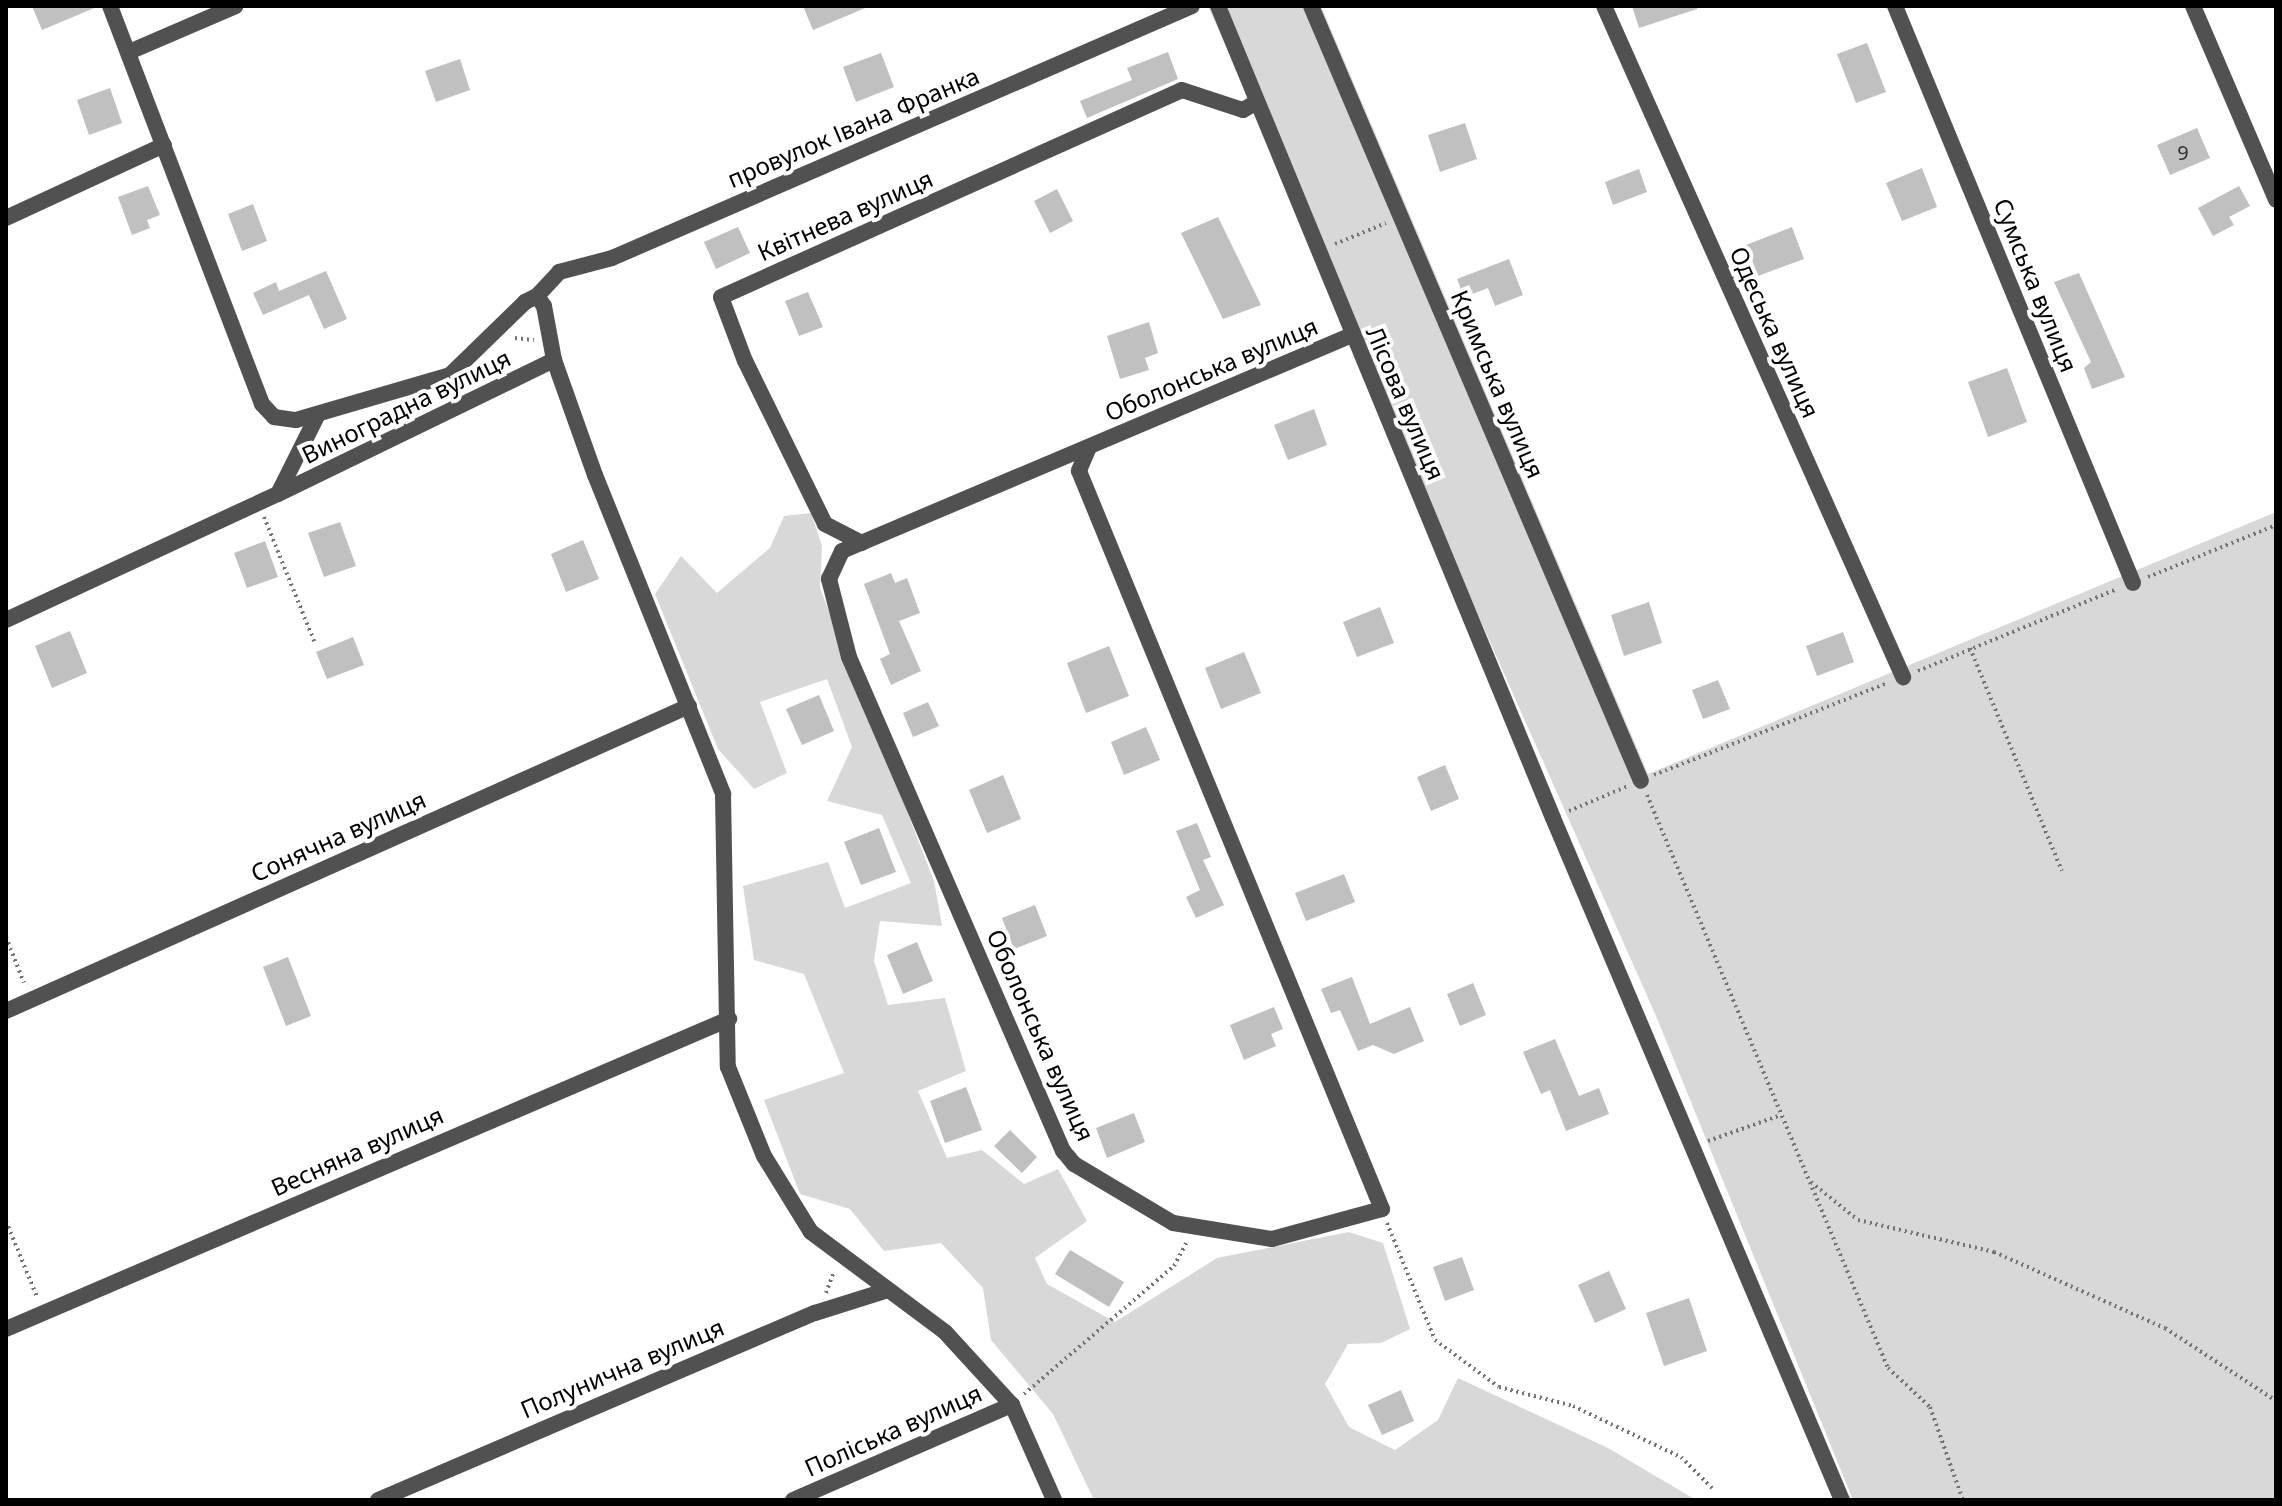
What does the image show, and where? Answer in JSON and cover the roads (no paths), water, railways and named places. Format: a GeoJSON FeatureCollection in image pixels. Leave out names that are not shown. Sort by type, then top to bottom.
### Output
{"type":"FeatureCollection","features":[{"type":"Feature","properties":{"kind":"street"},"geometry":{"type":"LineString","coordinates":[[6,218],[164,145],[110,6]]}},
{"type":"Feature","properties":{"kind":"street"},"geometry":{"type":"LineString","coordinates":[[129,52],[236,6]]}},
{"type":"Feature","properties":{"kind":"street","name":"провулок Івана Франка"},"geometry":{"type":"LineString","coordinates":[[164,145],[262,404],[274,417],[296,420],[450,375],[559,272],[612,258],[1192,6]]}},
{"type":"Feature","properties":{"kind":"street","name":"Лісова вулиця"},"geometry":{"type":"LineString","coordinates":[[1218,6],[1553,818],[1842,1500]]}},
{"type":"Feature","properties":{"kind":"street","name":"Кримська вулиця"},"geometry":{"type":"LineString","coordinates":[[1311,6],[1641,781]]}},
{"type":"Feature","properties":{"kind":"street","name":"Одеська вулиця"},"geometry":{"type":"LineString","coordinates":[[1604,6],[1903,677]]}},
{"type":"Feature","properties":{"kind":"street","name":"Сумська вулиця"},"geometry":{"type":"LineString","coordinates":[[1895,6],[2133,583]]}},
{"type":"Feature","properties":{"kind":"street"},"geometry":{"type":"LineString","coordinates":[[2193,6],[2276,200]]}},
{"type":"Feature","properties":{"kind":"street","name":"Квітнева вулиця"},"geometry":{"type":"LineString","coordinates":[[862,543],[825,524],[745,361],[721,297],[1182,90],[1243,110],[1257,102]]}},
{"type":"Feature","properties":{"kind":"street"},"geometry":{"type":"LineString","coordinates":[[537,296],[544,306],[553,354],[595,475],[723,794],[728,1067],[764,1156],[825,1246],[945,1332],[1012,1405],[1054,1500]]}},
{"type":"Feature","properties":{"kind":"street","name":"Оболонська вулиця"},"geometry":{"type":"LineString","coordinates":[[1089,447],[1079,471],[1382,1209],[1272,1239],[1173,1223],[1084,1171],[1063,1151],[835,615],[829,579],[842,551],[1352,335]]}},
{"type":"Feature","properties":{"kind":"street","name":"Виноградна вулиця"},"geometry":{"type":"LineString","coordinates":[[6,620],[278,494],[553,354]]}},
{"type":"Feature","properties":{"kind":"street","name":"Виноградна вулиця"},"geometry":{"type":"LineString","coordinates":[[278,494],[318,414]]}},
{"type":"Feature","properties":{"kind":"street","name":"Сонячна вулиця"},"geometry":{"type":"LineString","coordinates":[[6,1011],[689,706]]}},
{"type":"Feature","properties":{"kind":"street","name":"Весняна вулиця"},"geometry":{"type":"LineString","coordinates":[[6,1329],[729,1019]]}},
{"type":"Feature","properties":{"kind":"street","name":"Полунична вулиця"},"geometry":{"type":"LineString","coordinates":[[378,1500],[815,1313],[888,1290]]}},
{"type":"Feature","properties":{"kind":"street","name":"Поліська вулиця"},"geometry":{"type":"LineString","coordinates":[[793,1500],[1012,1405]]}}]}
